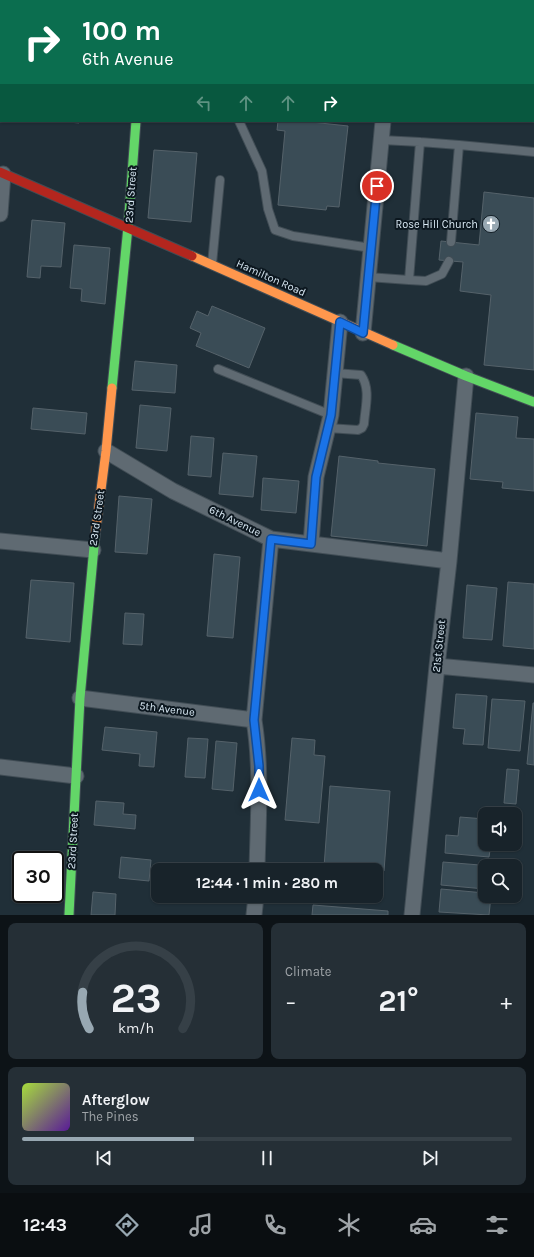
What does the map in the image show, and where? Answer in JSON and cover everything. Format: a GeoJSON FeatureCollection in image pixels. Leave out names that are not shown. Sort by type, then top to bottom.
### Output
{"type":"FeatureCollection","features":[{"type":"Feature","properties":{"kind":"street","name":"23rd Street"},"geometry":{"type":"LineString","coordinates":[[69,915],[80,698],[93,550],[106,451],[128,227],[136,122]]}},
{"type":"Feature","properties":{"kind":"street"},"geometry":{"type":"LineString","coordinates":[[363,333],[383,122]]}},
{"type":"Feature","properties":{"kind":"street","name":"Hamilton Road"},"geometry":{"type":"LineString","coordinates":[[2,173],[212,264],[363,333],[466,376],[534,402]]}},
{"type":"Feature","properties":{"kind":"street"},"geometry":{"type":"LineString","coordinates":[[0,214],[2,173]]}},
{"type":"Feature","properties":{"kind":"street"},"geometry":{"type":"LineString","coordinates":[[311,544],[316,477],[329,422],[340,322]]}},
{"type":"Feature","properties":{"kind":"street","name":"21st Street"},"geometry":{"type":"LineString","coordinates":[[412,915],[449,561],[466,376]]}},
{"type":"Feature","properties":{"kind":"street","name":"6th Avenue"},"geometry":{"type":"LineString","coordinates":[[106,451],[174,491],[271,539],[449,561]]}},
{"type":"Feature","properties":{"kind":"street"},"geometry":{"type":"LineString","coordinates":[[257,863],[259,766],[254,720],[271,539]]}},
{"type":"Feature","properties":{"kind":"street"},"geometry":{"type":"LineString","coordinates":[[0,541],[93,550]]}},
{"type":"Feature","properties":{"kind":"street"},"geometry":{"type":"LineString","coordinates":[[437,666],[534,675]]}},
{"type":"Feature","properties":{"kind":"street","name":"5th Avenue"},"geometry":{"type":"LineString","coordinates":[[80,698],[254,720]]}},
{"type":"Feature","properties":{"kind":"street"},"geometry":{"type":"LineString","coordinates":[[0,768],[76,776]]}},
{"type":"Feature","properties":{"kind":"street"},"geometry":{"type":"LineString","coordinates":[[254,915],[255,903]]}},
{"type":"Feature","properties":{"kind":"lane"},"geometry":{"type":"LineString","coordinates":[[239,122],[262,172],[268,209],[275,230],[293,236],[371,248]]}},
{"type":"Feature","properties":{"kind":"lane"},"geometry":{"type":"LineString","coordinates":[[382,140],[534,152]]}},
{"type":"Feature","properties":{"kind":"lane"},"geometry":{"type":"LineString","coordinates":[[410,280],[420,142]]}},
{"type":"Feature","properties":{"kind":"lane"},"geometry":{"type":"LineString","coordinates":[[451,242],[459,145]]}},
{"type":"Feature","properties":{"kind":"lane"},"geometry":{"type":"LineString","coordinates":[[212,264],[220,180]]}},
{"type":"Feature","properties":{"kind":"lane"},"geometry":{"type":"LineString","coordinates":[[368,277],[426,281],[442,274],[449,261]]}},
{"type":"Feature","properties":{"kind":"lane"},"geometry":{"type":"LineString","coordinates":[[218,369],[329,422],[358,430],[362,428],[364,424],[367,388],[365,381],[362,376],[335,373]]}},
{"type":"Feature","properties":{"kind":"building"},"geometry":{"type":"Polygon","coordinates":[[[278,122],[311,122],[348,126],[339,207],[327,206],[326,210],[278,205],[285,131],[277,130],[278,122]]]}},
{"type":"Feature","properties":{"kind":"building"},"geometry":{"type":"Polygon","coordinates":[[[154,150],[197,153],[191,222],[148,218],[154,150]]]}},
{"type":"Feature","properties":{"kind":"building"},"geometry":{"type":"Polygon","coordinates":[[[484,192],[534,198],[534,370],[484,365],[491,295],[460,291],[463,262],[439,260],[441,241],[479,245],[484,192]]]}},
{"type":"Feature","properties":{"kind":"building"},"geometry":{"type":"Polygon","coordinates":[[[32,220],[65,223],[61,267],[41,266],[40,278],[27,277],[32,220]]]}},
{"type":"Feature","properties":{"kind":"building"},"geometry":{"type":"Polygon","coordinates":[[[74,245],[110,248],[105,304],[81,301],[82,289],[70,288],[74,245]]]}},
{"type":"Feature","properties":{"kind":"building"},"geometry":{"type":"Polygon","coordinates":[[[212,306],[265,328],[249,368],[196,346],[201,333],[190,328],[197,311],[208,316],[212,306]]]}},
{"type":"Feature","properties":{"kind":"building"},"geometry":{"type":"Polygon","coordinates":[[[135,361],[177,365],[175,393],[132,390],[135,361]]]}},
{"type":"Feature","properties":{"kind":"building"},"geometry":{"type":"Polygon","coordinates":[[[140,405],[171,408],[167,451],[136,448],[140,405]]]}},
{"type":"Feature","properties":{"kind":"building"},"geometry":{"type":"Polygon","coordinates":[[[33,408],[87,413],[85,434],[31,429],[33,408]]]}},
{"type":"Feature","properties":{"kind":"building"},"geometry":{"type":"Polygon","coordinates":[[[476,413],[518,417],[516,438],[534,439],[534,491],[502,488],[503,482],[470,479],[476,413]]]}},
{"type":"Feature","properties":{"kind":"building"},"geometry":{"type":"Polygon","coordinates":[[[191,436],[214,438],[211,477],[188,475],[191,436]]]}},
{"type":"Feature","properties":{"kind":"building"},"geometry":{"type":"Polygon","coordinates":[[[223,453],[257,456],[253,497],[219,494],[223,453]]]}},
{"type":"Feature","properties":{"kind":"building"},"geometry":{"type":"Polygon","coordinates":[[[339,456],[378,461],[378,463],[435,469],[427,546],[331,536],[339,456]]]}},
{"type":"Feature","properties":{"kind":"building"},"geometry":{"type":"Polygon","coordinates":[[[263,478],[299,481],[296,513],[261,510],[263,478]]]}},
{"type":"Feature","properties":{"kind":"building"},"geometry":{"type":"Polygon","coordinates":[[[119,496],[152,499],[147,554],[115,552],[119,496]]]}},
{"type":"Feature","properties":{"kind":"building"},"geometry":{"type":"Polygon","coordinates":[[[214,554],[240,557],[233,638],[207,636],[214,554]]]}},
{"type":"Feature","properties":{"kind":"building"},"geometry":{"type":"Polygon","coordinates":[[[31,580],[74,583],[70,642],[26,638],[31,580]]]}},
{"type":"Feature","properties":{"kind":"building"},"geometry":{"type":"Polygon","coordinates":[[[508,582],[534,584],[534,649],[503,646],[508,582]]]}},
{"type":"Feature","properties":{"kind":"building"},"geometry":{"type":"Polygon","coordinates":[[[467,585],[497,588],[492,640],[463,638],[467,585]]]}},
{"type":"Feature","properties":{"kind":"building"},"geometry":{"type":"Polygon","coordinates":[[[125,613],[144,614],[142,645],[123,644],[125,613]]]}},
{"type":"Feature","properties":{"kind":"building"},"geometry":{"type":"Polygon","coordinates":[[[456,694],[487,696],[483,745],[463,744],[465,729],[453,728],[456,694]]]}},
{"type":"Feature","properties":{"kind":"building"},"geometry":{"type":"Polygon","coordinates":[[[492,699],[525,701],[520,751],[488,748],[492,699]]]}},
{"type":"Feature","properties":{"kind":"building"},"geometry":{"type":"Polygon","coordinates":[[[534,703],[534,765],[527,764],[534,703]]]}},
{"type":"Feature","properties":{"kind":"building"},"geometry":{"type":"Polygon","coordinates":[[[105,727],[157,732],[154,767],[139,766],[140,754],[102,750],[105,727]]]}},
{"type":"Feature","properties":{"kind":"building"},"geometry":{"type":"Polygon","coordinates":[[[188,738],[208,739],[205,778],[185,777],[188,738]]]}},
{"type":"Feature","properties":{"kind":"building"},"geometry":{"type":"Polygon","coordinates":[[[292,738],[315,740],[314,755],[325,756],[319,823],[285,820],[292,738]]]}},
{"type":"Feature","properties":{"kind":"building"},"geometry":{"type":"Polygon","coordinates":[[[216,741],[237,743],[233,791],[212,789],[216,741]]]}},
{"type":"Feature","properties":{"kind":"building"},"geometry":{"type":"Polygon","coordinates":[[[507,769],[519,770],[516,804],[504,803],[507,769]]]}},
{"type":"Feature","properties":{"kind":"building"},"geometry":{"type":"Polygon","coordinates":[[[330,786],[390,791],[384,871],[383,863],[324,863],[330,786]]]}},
{"type":"Feature","properties":{"kind":"building"},"geometry":{"type":"Polygon","coordinates":[[[96,801],[124,803],[123,814],[136,815],[135,829],[94,825],[96,801]]]}},
{"type":"Feature","properties":{"kind":"building"},"geometry":{"type":"Polygon","coordinates":[[[460,817],[478,818],[478,851],[490,851],[489,857],[445,853],[446,835],[458,836],[460,817]]]}},
{"type":"Feature","properties":{"kind":"building"},"geometry":{"type":"Polygon","coordinates":[[[121,857],[151,860],[149,881],[119,878],[121,857]]]}},
{"type":"Feature","properties":{"kind":"building"},"geometry":{"type":"Polygon","coordinates":[[[443,862],[478,865],[478,888],[441,885],[443,862]]]}},
{"type":"Feature","properties":{"kind":"building"},"geometry":{"type":"Polygon","coordinates":[[[441,889],[478,892],[478,903],[490,903],[489,915],[439,912],[441,889]]]}},
{"type":"Feature","properties":{"kind":"building"},"geometry":{"type":"Polygon","coordinates":[[[93,892],[116,894],[115,915],[91,915],[93,892]]]}},
{"type":"Feature","properties":{"kind":"building"},"geometry":{"type":"Polygon","coordinates":[[[313,905],[388,911],[388,915],[312,915],[313,905]]]}},
{"type":"Feature","properties":{"kind":"traffic: fast"},"geometry":{"type":"LineString","coordinates":[[112,388],[128,227],[136,122]]}},
{"type":"Feature","properties":{"kind":"traffic: fast"},"geometry":{"type":"LineString","coordinates":[[393,345],[466,376],[534,402]]}},
{"type":"Feature","properties":{"kind":"traffic: fast"},"geometry":{"type":"LineString","coordinates":[[69,915],[80,698],[95,536]]}},
{"type":"Feature","properties":{"kind":"traffic: slow"},"geometry":{"type":"LineString","coordinates":[[192,256],[393,345]]}},
{"type":"Feature","properties":{"kind":"traffic: slow"},"geometry":{"type":"LineString","coordinates":[[95,536],[106,451],[112,388]]}},
{"type":"Feature","properties":{"kind":"traffic: jam"},"geometry":{"type":"LineString","coordinates":[[0,172],[192,256]]}},
{"type":"Feature","properties":{"kind":"place","name":"Rose Hill Church"},"geometry":{"type":"Point","coordinates":[491,224]}},
{"type":"Feature","properties":{"kind":"route"},"geometry":{"type":"LineString","coordinates":[[259,790],[259,766],[254,720],[271,539],[311,544],[316,477],[331,415],[340,322],[363,333],[377,186]]}}]}
